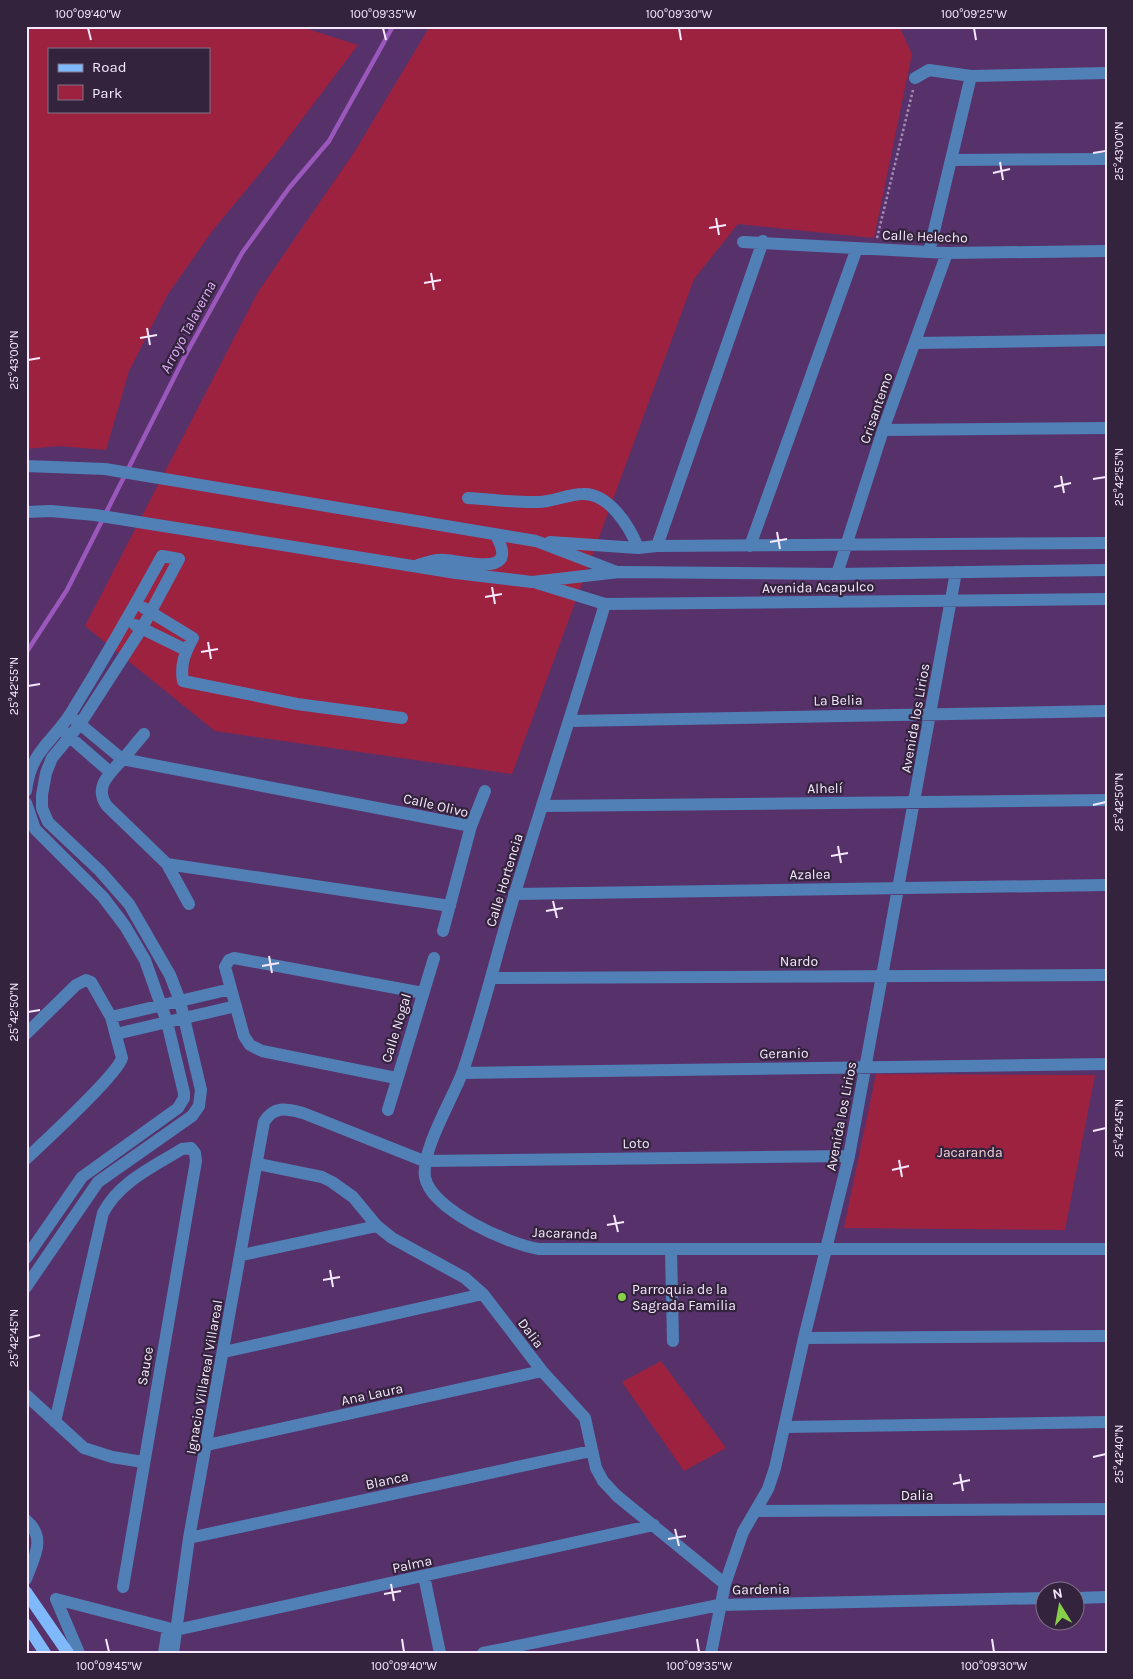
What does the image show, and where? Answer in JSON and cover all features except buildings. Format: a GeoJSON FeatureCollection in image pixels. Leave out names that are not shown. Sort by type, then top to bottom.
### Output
{"type":"FeatureCollection","features":[{"type":"Feature","properties":{"kind":"main road"},"geometry":{"type":"LineString","coordinates":[[26,1592],[68,1653]]}},
{"type":"Feature","properties":{"kind":"main road"},"geometry":{"type":"LineString","coordinates":[[26,1624],[45,1653]]}},
{"type":"Feature","properties":{"kind":"street"},"geometry":{"type":"LineString","coordinates":[[916,78],[929,70],[971,76],[1107,73]]}},
{"type":"Feature","properties":{"kind":"street"},"geometry":{"type":"LineString","coordinates":[[929,252],[971,76]]}},
{"type":"Feature","properties":{"kind":"street"},"geometry":{"type":"LineString","coordinates":[[952,160],[1107,159]]}},
{"type":"Feature","properties":{"kind":"street"},"geometry":{"type":"LineString","coordinates":[[657,546],[763,241]]}},
{"type":"Feature","properties":{"kind":"street","name":"Calle Helecho"},"geometry":{"type":"LineString","coordinates":[[743,242],[763,241],[947,254],[1107,251]]}},
{"type":"Feature","properties":{"kind":"street"},"geometry":{"type":"LineString","coordinates":[[750,546],[857,248]]}},
{"type":"Feature","properties":{"kind":"street","name":"Crisantemo"},"geometry":{"type":"LineString","coordinates":[[837,574],[883,430],[947,254]]}},
{"type":"Feature","properties":{"kind":"street"},"geometry":{"type":"LineString","coordinates":[[915,343],[1107,340]]}},
{"type":"Feature","properties":{"kind":"street"},"geometry":{"type":"LineString","coordinates":[[883,430],[1107,428]]}},
{"type":"Feature","properties":{"kind":"street"},"geometry":{"type":"LineString","coordinates":[[26,466],[104,469],[536,541],[638,548],[657,546],[1107,543]]}},
{"type":"Feature","properties":{"kind":"street"},"geometry":{"type":"LineString","coordinates":[[468,498],[537,502],[581,494],[595,496],[621,517],[632,533],[638,548]]}},
{"type":"Feature","properties":{"kind":"street"},"geometry":{"type":"LineString","coordinates":[[26,512],[51,511],[95,515],[413,566],[532,582],[619,572]]}},
{"type":"Feature","properties":{"kind":"street"},"geometry":{"type":"LineString","coordinates":[[413,566],[444,560],[486,566],[496,563],[502,556],[502,549],[495,534]]}},
{"type":"Feature","properties":{"kind":"street"},"geometry":{"type":"LineString","coordinates":[[536,541],[619,572]]}},
{"type":"Feature","properties":{"kind":"street"},"geometry":{"type":"LineString","coordinates":[[26,791],[28,778],[37,755],[64,732],[80,724],[142,628],[179,559],[162,556],[70,715],[64,732],[46,773],[42,794],[42,808],[48,822],[100,871],[129,904],[160,956],[180,1001],[201,1090],[197,1110],[192,1116],[98,1182],[26,1287]]}},
{"type":"Feature","properties":{"kind":"street","name":"Avenida Acapulco"},"geometry":{"type":"LineString","coordinates":[[619,572],[837,574],[1107,570]]}},
{"type":"Feature","properties":{"kind":"street","name":"Avenida los Lirios"},"geometry":{"type":"LineString","coordinates":[[711,1653],[719,1605],[743,1532],[768,1489],[785,1426],[804,1338],[849,1156],[880,976],[900,888],[956,572]]}},
{"type":"Feature","properties":{"kind":"street","name":"Avenida Acapulco"},"geometry":{"type":"LineString","coordinates":[[532,582],[605,604],[1107,599]]}},
{"type":"Feature","properties":{"kind":"street"},"geometry":{"type":"LineString","coordinates":[[135,604],[150,611],[193,638],[186,650],[182,664],[183,681],[297,704],[402,718]]}},
{"type":"Feature","properties":{"kind":"street","name":"Calle Hortencia"},"geometry":{"type":"LineString","coordinates":[[424,1161],[462,1073],[492,978],[514,894],[605,604]]}},
{"type":"Feature","properties":{"kind":"street"},"geometry":{"type":"LineString","coordinates":[[126,621],[186,650]]}},
{"type":"Feature","properties":{"kind":"street","name":"La Belia"},"geometry":{"type":"LineString","coordinates":[[570,720],[1107,711]]}},
{"type":"Feature","properties":{"kind":"street","name":"Calle Olivo"},"geometry":{"type":"LineString","coordinates":[[70,715],[122,759],[471,826],[443,930]]}},
{"type":"Feature","properties":{"kind":"street"},"geometry":{"type":"LineString","coordinates":[[64,732],[110,772]]}},
{"type":"Feature","properties":{"kind":"street"},"geometry":{"type":"LineString","coordinates":[[144,734],[110,772],[102,784],[102,800],[167,864],[189,904]]}},
{"type":"Feature","properties":{"kind":"street"},"geometry":{"type":"LineString","coordinates":[[471,826],[486,791]]}},
{"type":"Feature","properties":{"kind":"street","name":"Alhelí"},"geometry":{"type":"LineString","coordinates":[[543,806],[1107,800]]}},
{"type":"Feature","properties":{"kind":"street"},"geometry":{"type":"LineString","coordinates":[[26,1258],[82,1177],[182,1103],[184,1087],[162,1005],[145,960],[126,926],[103,897],[30,831],[27,811],[42,808]]}},
{"type":"Feature","properties":{"kind":"street"},"geometry":{"type":"LineString","coordinates":[[30,831],[48,822]]}},
{"type":"Feature","properties":{"kind":"street"},"geometry":{"type":"LineString","coordinates":[[167,864],[450,906]]}},
{"type":"Feature","properties":{"kind":"street","name":"Azalea"},"geometry":{"type":"LineString","coordinates":[[514,894],[1107,885]]}},
{"type":"Feature","properties":{"kind":"street","name":"Calle Nogal"},"geometry":{"type":"LineString","coordinates":[[234,958],[423,993],[396,1078],[255,1048],[244,1036],[225,967],[234,958]]}},
{"type":"Feature","properties":{"kind":"street"},"geometry":{"type":"LineString","coordinates":[[423,993],[434,958]]}},
{"type":"Feature","properties":{"kind":"street","name":"Nardo"},"geometry":{"type":"LineString","coordinates":[[492,978],[1107,976]]}},
{"type":"Feature","properties":{"kind":"street"},"geometry":{"type":"LineString","coordinates":[[26,1034],[76,985],[86,980],[96,986],[111,1017],[122,1052],[121,1064],[26,1159]]}},
{"type":"Feature","properties":{"kind":"street"},"geometry":{"type":"LineString","coordinates":[[111,1017],[231,989]]}},
{"type":"Feature","properties":{"kind":"street"},"geometry":{"type":"LineString","coordinates":[[116,1034],[236,1006]]}},
{"type":"Feature","properties":{"kind":"street","name":"Geranio"},"geometry":{"type":"LineString","coordinates":[[462,1073],[1107,1064]]}},
{"type":"Feature","properties":{"kind":"street"},"geometry":{"type":"LineString","coordinates":[[388,1110],[396,1078]]}},
{"type":"Feature","properties":{"kind":"street","name":"Ignacio Villareal Villareal"},"geometry":{"type":"LineString","coordinates":[[173,1653],[189,1538],[242,1255],[264,1122],[275,1110],[285,1108],[303,1113],[424,1161]]}},
{"type":"Feature","properties":{"kind":"street","name":"Sauce"},"geometry":{"type":"LineString","coordinates":[[54,1422],[103,1213],[111,1198],[130,1182],[182,1149],[188,1148],[193,1150],[196,1161],[123,1587]]}},
{"type":"Feature","properties":{"kind":"street","name":"Loto"},"geometry":{"type":"LineString","coordinates":[[424,1161],[849,1156]]}},
{"type":"Feature","properties":{"kind":"street","name":"Jacaranda"},"geometry":{"type":"LineString","coordinates":[[424,1161],[425,1178],[437,1199],[497,1236],[515,1244],[539,1249],[1107,1249]]}},
{"type":"Feature","properties":{"kind":"street","name":"Dalia"},"geometry":{"type":"LineString","coordinates":[[258,1164],[322,1178],[332,1182],[353,1197],[377,1226],[392,1238],[465,1278],[483,1294],[542,1372],[585,1418],[591,1451],[603,1481],[618,1496],[725,1584]]}},
{"type":"Feature","properties":{"kind":"street"},"geometry":{"type":"LineString","coordinates":[[242,1255],[377,1226]]}},
{"type":"Feature","properties":{"kind":"street"},"geometry":{"type":"LineString","coordinates":[[671,1250],[673,1341]]}},
{"type":"Feature","properties":{"kind":"street"},"geometry":{"type":"LineString","coordinates":[[224,1352],[483,1294]]}},
{"type":"Feature","properties":{"kind":"street"},"geometry":{"type":"LineString","coordinates":[[804,1338],[1107,1336]]}},
{"type":"Feature","properties":{"kind":"street","name":"Ana Laura"},"geometry":{"type":"LineString","coordinates":[[207,1445],[542,1372]]}},
{"type":"Feature","properties":{"kind":"street"},"geometry":{"type":"LineString","coordinates":[[26,1395],[73,1441],[96,1453],[143,1462]]}},
{"type":"Feature","properties":{"kind":"street"},"geometry":{"type":"LineString","coordinates":[[785,1426],[1107,1422]]}},
{"type":"Feature","properties":{"kind":"street","name":"Blanca"},"geometry":{"type":"LineString","coordinates":[[189,1538],[591,1451]]}},
{"type":"Feature","properties":{"kind":"street","name":"Dalia"},"geometry":{"type":"LineString","coordinates":[[756,1511],[1107,1509]]}},
{"type":"Feature","properties":{"kind":"street"},"geometry":{"type":"LineString","coordinates":[[26,1520],[37,1534],[39,1542],[26,1579]]}},
{"type":"Feature","properties":{"kind":"street","name":"Palma"},"geometry":{"type":"LineString","coordinates":[[176,1630],[654,1525]]}},
{"type":"Feature","properties":{"kind":"street"},"geometry":{"type":"LineString","coordinates":[[424,1576],[440,1653]]}},
{"type":"Feature","properties":{"kind":"street"},"geometry":{"type":"LineString","coordinates":[[1086,1598],[1107,1597]]}},
{"type":"Feature","properties":{"kind":"street","name":"Gardenia"},"geometry":{"type":"LineString","coordinates":[[483,1653],[719,1605],[1036,1598]]}},
{"type":"Feature","properties":{"kind":"street"},"geometry":{"type":"LineString","coordinates":[[79,1653],[56,1599],[168,1628],[164,1653]]}},
{"type":"Feature","properties":{"kind":"path"},"geometry":{"type":"LineString","coordinates":[[874,249],[916,78]]}},
{"type":"Feature","properties":{"kind":"green space"},"geometry":{"type":"Polygon","coordinates":[[[26,26],[298,26],[358,45],[275,155],[213,230],[168,294],[129,371],[106,450],[59,446],[26,449],[26,26]]]}},
{"type":"Feature","properties":{"kind":"green space"},"geometry":{"type":"Polygon","coordinates":[[[430,26],[899,26],[912,54],[874,238],[738,224],[694,279],[512,774],[215,731],[85,626],[258,292],[355,151],[430,26]]]}},
{"type":"Feature","properties":{"kind":"green space","name":"Jacaranda"},"geometry":{"type":"Polygon","coordinates":[[[876,1074],[1095,1075],[1065,1230],[844,1228],[876,1074]]]}},
{"type":"Feature","properties":{"kind":"green space"},"geometry":{"type":"Polygon","coordinates":[[[661,1361],[726,1448],[684,1471],[622,1382],[661,1361]]]}},
{"type":"Feature","properties":{"kind":"waterway","name":"Arroyo Talaverna"},"geometry":{"type":"LineString","coordinates":[[26,653],[67,590],[185,356],[242,253],[289,188],[329,141],[393,26]]}},
{"type":"Feature","properties":{"kind":"place","name":"Parroquia de la Sagrada Familia"},"geometry":{"type":"Point","coordinates":[622,1297]}}]}
